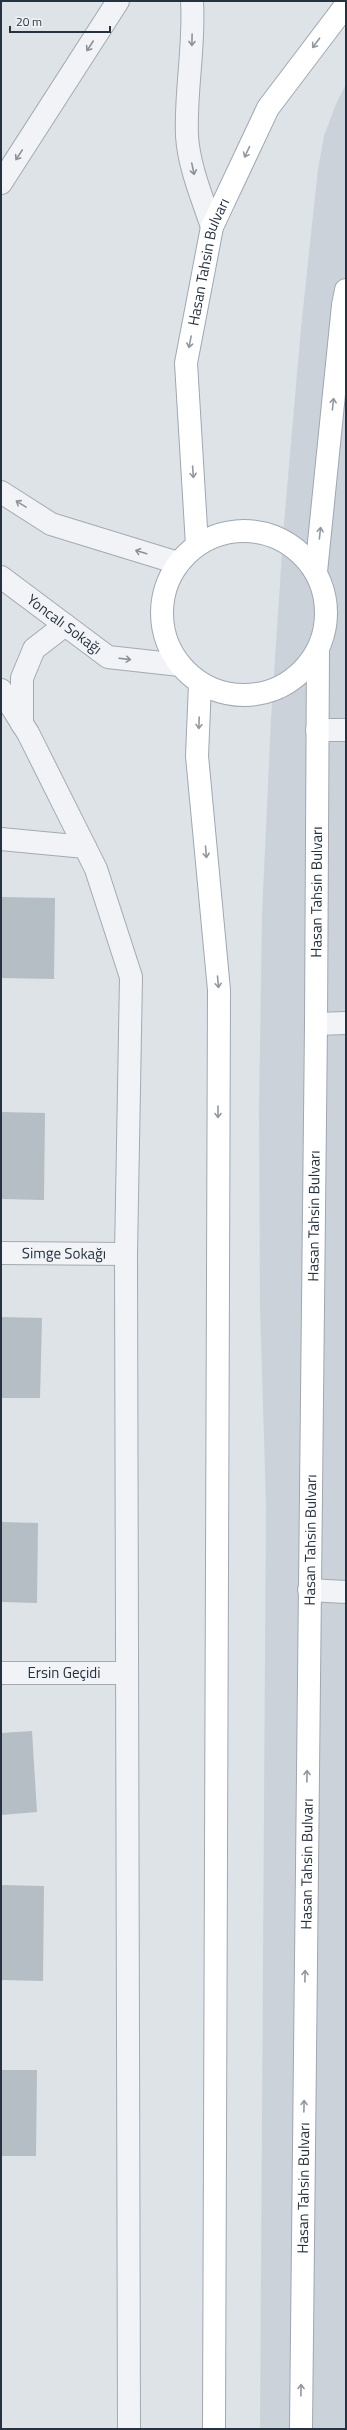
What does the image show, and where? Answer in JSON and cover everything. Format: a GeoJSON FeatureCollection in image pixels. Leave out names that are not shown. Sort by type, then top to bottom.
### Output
{"type":"FeatureCollection","features":[{"type":"Feature","properties":{"kind":"main road","name":"Hasan Tahsin Bulvarı"},"geometry":{"type":"LineString","coordinates":[[197,545],[186,363],[212,227],[268,108],[341,10]]}},
{"type":"Feature","properties":{"kind":"main road"},"geometry":{"type":"LineString","coordinates":[[316,572],[346,290]]}},
{"type":"Feature","properties":{"kind":"main road"},"geometry":{"type":"LineString","coordinates":[[249,530],[276,536],[299,551],[316,572],[325,598],[326,618],[326,625],[318,651],[301,673],[279,689],[252,696],[232,695],[225,694],[200,684],[180,666],[166,642],[161,615],[165,588],[178,564],[197,545],[222,533],[229,532],[249,530]]}},
{"type":"Feature","properties":{"kind":"main road","name":"Hasan Tahsin Bulvarı"},"geometry":{"type":"LineString","coordinates":[[301,2429],[316,1024],[318,651]]}},
{"type":"Feature","properties":{"kind":"main road"},"geometry":{"type":"LineString","coordinates":[[200,684],[197,756],[219,990],[214,2429]]}},
{"type":"Feature","properties":{"kind":"street"},"geometry":{"type":"LineString","coordinates":[[1,183],[118,1]]}},
{"type":"Feature","properties":{"kind":"street"},"geometry":{"type":"LineString","coordinates":[[192,1],[192,60],[188,99],[187,136],[193,172],[212,227]]}},
{"type":"Feature","properties":{"kind":"street"},"geometry":{"type":"LineString","coordinates":[[1,492],[51,524],[178,564]]}},
{"type":"Feature","properties":{"kind":"street","name":"Yoncalı Sokağı"},"geometry":{"type":"LineString","coordinates":[[1,577],[108,657],[180,666]]}},
{"type":"Feature","properties":{"kind":"street"},"geometry":{"type":"LineString","coordinates":[[22,724],[22,678],[34,649],[65,625]]}},
{"type":"Feature","properties":{"kind":"street"},"geometry":{"type":"LineString","coordinates":[[1,690],[22,724],[96,869],[131,977],[126,1254],[129,2429]]}},
{"type":"Feature","properties":{"kind":"street"},"geometry":{"type":"LineString","coordinates":[[317,730],[346,730]]}},
{"type":"Feature","properties":{"kind":"street"},"geometry":{"type":"LineString","coordinates":[[1,839],[85,847]]}},
{"type":"Feature","properties":{"kind":"street"},"geometry":{"type":"LineString","coordinates":[[316,1024],[346,1023]]}},
{"type":"Feature","properties":{"kind":"street","name":"Simge Sokağı"},"geometry":{"type":"LineString","coordinates":[[1,1253],[126,1254]]}},
{"type":"Feature","properties":{"kind":"street"},"geometry":{"type":"LineString","coordinates":[[309,1590],[346,1592]]}},
{"type":"Feature","properties":{"kind":"street","name":"Ersin Geçidi"},"geometry":{"type":"LineString","coordinates":[[1,1673],[128,1673]]}},
{"type":"Feature","properties":{"kind":"shaded area"},"geometry":{"type":"Polygon","coordinates":[[[346,84],[346,2429],[260,2429],[266,1503],[260,1307],[259,1111],[262,915],[271,719],[284,523],[301,328],[318,169],[324,136],[336,104],[346,84]]]}},
{"type":"Feature","properties":{"kind":"building"},"geometry":{"type":"Polygon","coordinates":[[[1,897],[55,898],[54,979],[1,978],[1,897]]]}},
{"type":"Feature","properties":{"kind":"building"},"geometry":{"type":"Polygon","coordinates":[[[1,1112],[45,1113],[44,1200],[1,1199],[1,1112]]]}},
{"type":"Feature","properties":{"kind":"building"},"geometry":{"type":"Polygon","coordinates":[[[1,1317],[42,1318],[40,1398],[1,1398],[1,1317]]]}},
{"type":"Feature","properties":{"kind":"building"},"geometry":{"type":"Polygon","coordinates":[[[1,1522],[38,1523],[37,1603],[1,1602],[1,1522]]]}},
{"type":"Feature","properties":{"kind":"building"},"geometry":{"type":"Polygon","coordinates":[[[32,1731],[37,1812],[1,1815],[1,1733],[32,1731]]]}},
{"type":"Feature","properties":{"kind":"building"},"geometry":{"type":"Polygon","coordinates":[[[1,1885],[44,1886],[43,1981],[1,1980],[1,1885]]]}},
{"type":"Feature","properties":{"kind":"building"},"geometry":{"type":"Polygon","coordinates":[[[1,2070],[37,2070],[36,2156],[1,2156],[1,2070]]]}}]}
